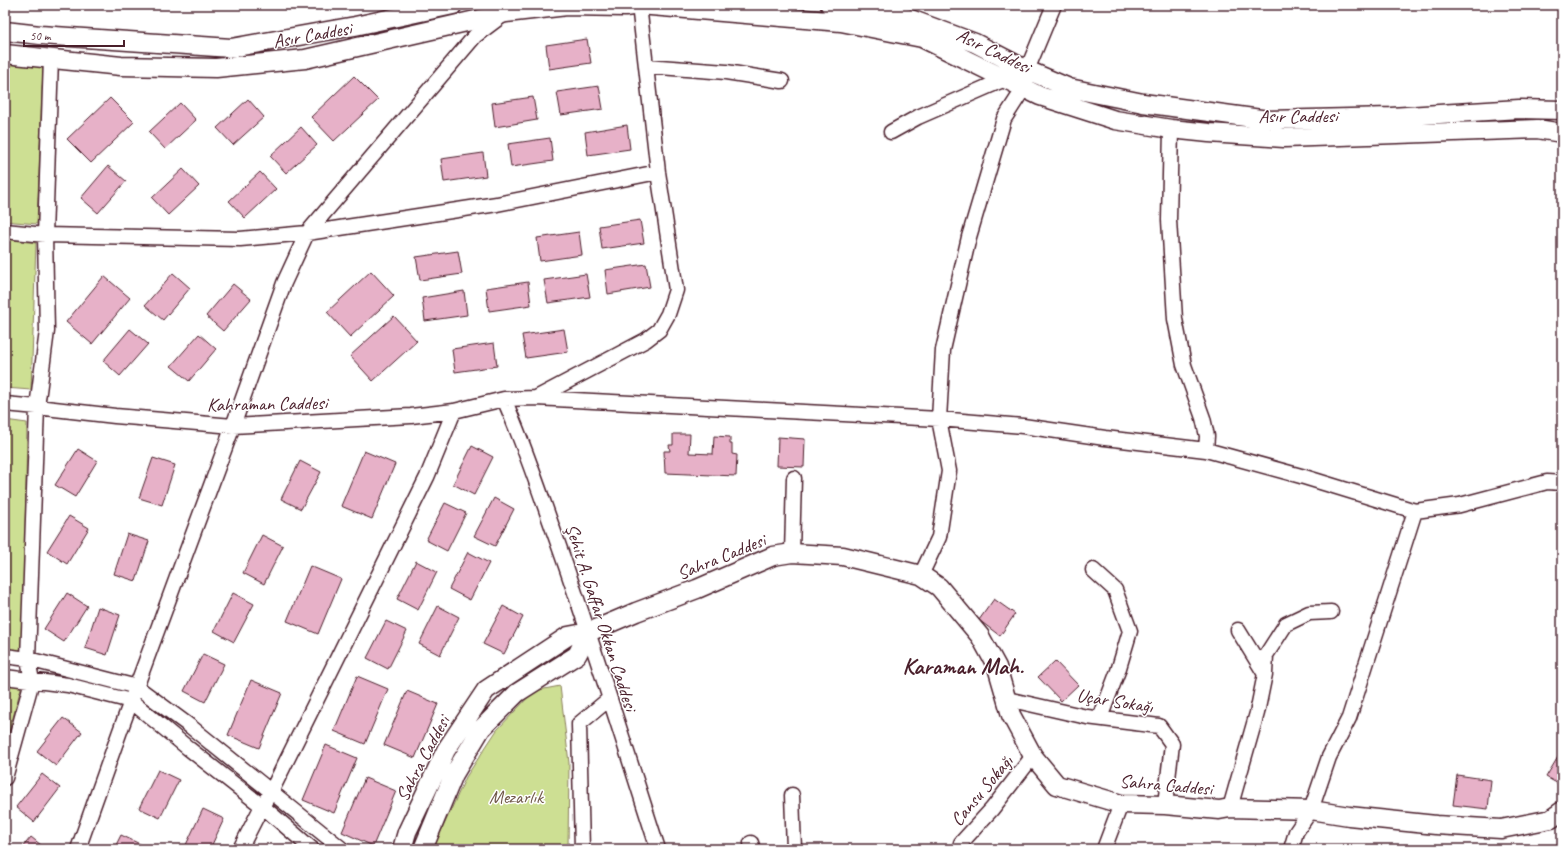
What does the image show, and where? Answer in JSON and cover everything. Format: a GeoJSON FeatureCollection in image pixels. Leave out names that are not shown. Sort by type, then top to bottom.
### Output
{"type":"FeatureCollection","features":[{"type":"Feature","properties":{"kind":"street","name":"Asır Caddesi"},"geometry":{"type":"LineString","coordinates":[[5,31],[40,35],[231,48],[355,26],[453,5]]}},
{"type":"Feature","properties":{"kind":"street","name":"Asır Caddesi"},"geometry":{"type":"LineString","coordinates":[[5,54],[121,66],[216,68],[306,59],[506,13],[567,6],[625,7],[639,5],[841,22],[922,38],[1040,96],[1115,120],[1171,128],[1209,133],[1284,138],[1537,129],[1562,133]]}},
{"type":"Feature","properties":{"kind":"street"},"geometry":{"type":"LineString","coordinates":[[536,398],[646,340],[659,330],[668,314],[676,290],[658,172],[639,5]]}},
{"type":"Feature","properties":{"kind":"street","name":"Asır Caddesi"},"geometry":{"type":"LineString","coordinates":[[830,5],[905,17],[975,43],[1027,70],[1069,88],[1143,103],[1268,120],[1391,117],[1519,109],[1562,110]]}},
{"type":"Feature","properties":{"kind":"street"},"geometry":{"type":"LineString","coordinates":[[921,575],[939,538],[948,471],[939,420],[943,350],[969,237],[1004,119],[1024,88],[1027,70],[1054,5]]}},
{"type":"Feature","properties":{"kind":"street"},"geometry":{"type":"LineString","coordinates":[[78,849],[284,283],[307,233],[475,36],[506,13]]}},
{"type":"Feature","properties":{"kind":"street"},"geometry":{"type":"LineString","coordinates":[[5,778],[32,681],[28,659],[37,406],[47,331],[45,235],[51,59]]}},
{"type":"Feature","properties":{"kind":"street"},"geometry":{"type":"LineString","coordinates":[[646,66],[726,72],[782,82]]}},
{"type":"Feature","properties":{"kind":"street"},"geometry":{"type":"LineString","coordinates":[[891,132],[918,117],[1005,79]]}},
{"type":"Feature","properties":{"kind":"street"},"geometry":{"type":"LineString","coordinates":[[1171,128],[1169,220],[1175,318],[1184,365],[1208,436],[1206,450]]}},
{"type":"Feature","properties":{"kind":"street"},"geometry":{"type":"LineString","coordinates":[[5,231],[45,235],[240,239],[307,233],[497,204],[658,172]]}},
{"type":"Feature","properties":{"kind":"street","name":"Kahraman Caddesi"},"geometry":{"type":"LineString","coordinates":[[5,404],[37,406],[115,416],[233,426],[411,416],[454,411],[504,399],[536,398],[1023,426],[1105,438],[1206,450],[1301,476],[1415,511]]}},
{"type":"Feature","properties":{"kind":"street","name":"Şehit A. Gaffar Okkan Caddesi"},"geometry":{"type":"LineString","coordinates":[[504,399],[520,436],[589,632],[608,699],[658,849]]}},
{"type":"Feature","properties":{"kind":"street"},"geometry":{"type":"LineString","coordinates":[[240,849],[262,806],[272,792],[427,477],[454,411]]}},
{"type":"Feature","properties":{"kind":"street"},"geometry":{"type":"LineString","coordinates":[[792,553],[794,478]]}},
{"type":"Feature","properties":{"kind":"street"},"geometry":{"type":"LineString","coordinates":[[1291,849],[1296,832],[1310,810],[1329,757],[1349,718],[1415,511],[1460,505],[1546,482],[1562,484]]}},
{"type":"Feature","properties":{"kind":"street","name":"Sahra Caddesi"},"geometry":{"type":"LineString","coordinates":[[402,849],[407,832],[446,750],[486,690],[568,636],[589,632],[697,589],[773,556],[792,553],[843,556],[921,575],[939,587],[980,636],[997,667],[1011,715],[1033,756],[1057,785],[1121,804],[1165,805],[1219,810],[1230,808],[1310,810],[1349,816],[1436,825],[1501,829],[1550,819],[1562,811]]}},
{"type":"Feature","properties":{"kind":"street"},"geometry":{"type":"LineString","coordinates":[[1093,570],[1115,590],[1130,631],[1118,671],[1100,718]]}},
{"type":"Feature","properties":{"kind":"street"},"geometry":{"type":"LineString","coordinates":[[1230,808],[1257,713],[1265,674],[1266,655],[1286,624],[1308,613],[1331,612]]}},
{"type":"Feature","properties":{"kind":"street"},"geometry":{"type":"LineString","coordinates":[[1238,630],[1265,674]]}},
{"type":"Feature","properties":{"kind":"street","name":"Sahra Caddesi"},"geometry":{"type":"LineString","coordinates":[[422,849],[454,774],[481,729],[517,693],[577,655],[589,632]]}},
{"type":"Feature","properties":{"kind":"street"},"geometry":{"type":"LineString","coordinates":[[5,656],[28,659],[137,687],[191,727],[342,849]]}},
{"type":"Feature","properties":{"kind":"street"},"geometry":{"type":"LineString","coordinates":[[5,677],[68,685],[131,701],[262,806],[312,849]]}},
{"type":"Feature","properties":{"kind":"street"},"geometry":{"type":"LineString","coordinates":[[582,849],[579,724],[608,699]]}},
{"type":"Feature","properties":{"kind":"street","name":"Uçar Sokağı"},"geometry":{"type":"LineString","coordinates":[[1007,700],[1100,718],[1159,726],[1172,744],[1165,805]]}},
{"type":"Feature","properties":{"kind":"street","name":"Cansu Sokağı"},"geometry":{"type":"LineString","coordinates":[[960,849],[961,843],[992,809],[1033,756]]}},
{"type":"Feature","properties":{"kind":"street"},"geometry":{"type":"LineString","coordinates":[[792,795],[794,849]]}},
{"type":"Feature","properties":{"kind":"street"},"geometry":{"type":"LineString","coordinates":[[1104,849],[1121,804]]}},
{"type":"Feature","properties":{"kind":"green space"},"geometry":{"type":"Polygon","coordinates":[[[5,62],[43,67],[37,224],[5,221],[5,62]]]}},
{"type":"Feature","properties":{"kind":"green space"},"geometry":{"type":"Polygon","coordinates":[[[5,239],[36,243],[31,390],[5,388],[5,239]]]}},
{"type":"Feature","properties":{"kind":"green space"},"geometry":{"type":"Polygon","coordinates":[[[5,420],[27,423],[23,653],[5,651],[5,420]]]}},
{"type":"Feature","properties":{"kind":"green space"},"geometry":{"type":"Polygon","coordinates":[[[5,682],[22,684],[5,747],[5,682]]]}},
{"type":"Feature","properties":{"kind":"green space","name":"Mezarlık"},"geometry":{"type":"Polygon","coordinates":[[[560,686],[569,763],[568,849],[433,849],[466,777],[497,730],[534,691],[560,686]]]}},
{"type":"Feature","properties":{"kind":"building"},"geometry":{"type":"Polygon","coordinates":[[[587,39],[591,63],[549,69],[546,45],[587,39]]]}},
{"type":"Feature","properties":{"kind":"building"},"geometry":{"type":"Polygon","coordinates":[[[354,76],[378,100],[334,141],[311,117],[354,76]]]}},
{"type":"Feature","properties":{"kind":"building"},"geometry":{"type":"Polygon","coordinates":[[[599,86],[603,109],[561,115],[557,92],[599,86]]]}},
{"type":"Feature","properties":{"kind":"building"},"geometry":{"type":"Polygon","coordinates":[[[533,97],[537,120],[495,127],[492,103],[533,97]]]}},
{"type":"Feature","properties":{"kind":"building"},"geometry":{"type":"Polygon","coordinates":[[[110,98],[134,122],[91,163],[67,139],[110,98]]]}},
{"type":"Feature","properties":{"kind":"building"},"geometry":{"type":"Polygon","coordinates":[[[248,99],[264,117],[233,145],[217,128],[248,99]]]}},
{"type":"Feature","properties":{"kind":"building"},"geometry":{"type":"Polygon","coordinates":[[[180,103],[196,120],[165,149],[149,132],[180,103]]]}},
{"type":"Feature","properties":{"kind":"building"},"geometry":{"type":"Polygon","coordinates":[[[627,125],[630,149],[588,155],[585,132],[627,125]]]}},
{"type":"Feature","properties":{"kind":"building"},"geometry":{"type":"Polygon","coordinates":[[[301,127],[317,145],[286,173],[270,156],[301,127]]]}},
{"type":"Feature","properties":{"kind":"building"},"geometry":{"type":"Polygon","coordinates":[[[550,138],[553,161],[511,167],[508,144],[550,138]]]}},
{"type":"Feature","properties":{"kind":"building"},"geometry":{"type":"Polygon","coordinates":[[[483,153],[486,176],[444,182],[441,159],[483,153]]]}},
{"type":"Feature","properties":{"kind":"building"},"geometry":{"type":"Polygon","coordinates":[[[108,166],[126,181],[98,213],[81,198],[108,166]]]}},
{"type":"Feature","properties":{"kind":"building"},"geometry":{"type":"Polygon","coordinates":[[[183,169],[199,186],[168,215],[152,198],[183,169]]]}},
{"type":"Feature","properties":{"kind":"building"},"geometry":{"type":"Polygon","coordinates":[[[260,172],[276,189],[245,218],[229,201],[260,172]]]}},
{"type":"Feature","properties":{"kind":"building"},"geometry":{"type":"Polygon","coordinates":[[[640,220],[644,243],[602,249],[599,226],[640,220]]]}},
{"type":"Feature","properties":{"kind":"building"},"geometry":{"type":"Polygon","coordinates":[[[579,232],[582,255],[540,261],[537,238],[579,232]]]}},
{"type":"Feature","properties":{"kind":"building"},"geometry":{"type":"Polygon","coordinates":[[[458,251],[462,274],[420,280],[416,257],[458,251]]]}},
{"type":"Feature","properties":{"kind":"building"},"geometry":{"type":"Polygon","coordinates":[[[646,264],[650,287],[608,294],[605,270],[646,264]]]}},
{"type":"Feature","properties":{"kind":"building"},"geometry":{"type":"Polygon","coordinates":[[[371,271],[394,296],[350,337],[327,312],[371,271]]]}},
{"type":"Feature","properties":{"kind":"building"},"geometry":{"type":"Polygon","coordinates":[[[173,273],[190,288],[163,320],[145,305],[173,273]]]}},
{"type":"Feature","properties":{"kind":"building"},"geometry":{"type":"Polygon","coordinates":[[[586,274],[590,297],[548,303],[544,280],[586,274]]]}},
{"type":"Feature","properties":{"kind":"building"},"geometry":{"type":"Polygon","coordinates":[[[104,276],[130,298],[92,344],[66,322],[104,276]]]}},
{"type":"Feature","properties":{"kind":"building"},"geometry":{"type":"Polygon","coordinates":[[[528,282],[531,305],[489,311],[486,288],[528,282]]]}},
{"type":"Feature","properties":{"kind":"building"},"geometry":{"type":"Polygon","coordinates":[[[233,284],[251,299],[223,331],[206,316],[233,284]]]}},
{"type":"Feature","properties":{"kind":"building"},"geometry":{"type":"Polygon","coordinates":[[[464,291],[467,315],[425,321],[422,298],[464,291]]]}},
{"type":"Feature","properties":{"kind":"building"},"geometry":{"type":"Polygon","coordinates":[[[394,316],[417,341],[373,381],[350,356],[394,316]]]}},
{"type":"Feature","properties":{"kind":"building"},"geometry":{"type":"Polygon","coordinates":[[[130,329],[148,344],[120,376],[103,361],[130,329]]]}},
{"type":"Feature","properties":{"kind":"building"},"geometry":{"type":"Polygon","coordinates":[[[564,329],[568,352],[526,358],[522,335],[564,329]]]}},
{"type":"Feature","properties":{"kind":"building"},"geometry":{"type":"Polygon","coordinates":[[[199,334],[216,349],[189,381],[171,366],[199,334]]]}},
{"type":"Feature","properties":{"kind":"building"},"geometry":{"type":"Polygon","coordinates":[[[494,343],[497,366],[455,372],[452,349],[494,343]]]}},
{"type":"Feature","properties":{"kind":"building"},"geometry":{"type":"Polygon","coordinates":[[[673,434],[690,434],[689,453],[713,454],[714,436],[730,437],[732,454],[737,455],[736,476],[665,473],[664,451],[670,451],[669,445],[673,445],[673,434]]]}},
{"type":"Feature","properties":{"kind":"building"},"geometry":{"type":"Polygon","coordinates":[[[778,437],[805,439],[804,467],[777,466],[778,437]]]}},
{"type":"Feature","properties":{"kind":"building"},"geometry":{"type":"Polygon","coordinates":[[[472,446],[493,457],[474,495],[453,484],[472,446]]]}},
{"type":"Feature","properties":{"kind":"building"},"geometry":{"type":"Polygon","coordinates":[[[78,449],[97,461],[75,497],[55,485],[78,449]]]}},
{"type":"Feature","properties":{"kind":"building"},"geometry":{"type":"Polygon","coordinates":[[[364,451],[395,464],[372,519],[341,506],[364,451]]]}},
{"type":"Feature","properties":{"kind":"building"},"geometry":{"type":"Polygon","coordinates":[[[153,458],[175,465],[162,505],[139,498],[153,458]]]}},
{"type":"Feature","properties":{"kind":"building"},"geometry":{"type":"Polygon","coordinates":[[[300,461],[321,472],[301,509],[281,499],[300,461]]]}},
{"type":"Feature","properties":{"kind":"building"},"geometry":{"type":"Polygon","coordinates":[[[494,498],[514,509],[495,546],[474,536],[494,498]]]}},
{"type":"Feature","properties":{"kind":"building"},"geometry":{"type":"Polygon","coordinates":[[[445,503],[466,513],[447,551],[426,540],[445,503]]]}},
{"type":"Feature","properties":{"kind":"building"},"geometry":{"type":"Polygon","coordinates":[[[69,516],[89,528],[67,564],[47,551],[69,516]]]}},
{"type":"Feature","properties":{"kind":"building"},"geometry":{"type":"Polygon","coordinates":[[[127,534],[149,541],[136,581],[114,574],[127,534]]]}},
{"type":"Feature","properties":{"kind":"building"},"geometry":{"type":"Polygon","coordinates":[[[262,535],[283,546],[264,584],[243,573],[262,535]]]}},
{"type":"Feature","properties":{"kind":"building"},"geometry":{"type":"Polygon","coordinates":[[[468,552],[489,563],[470,600],[449,589],[468,552]]]}},
{"type":"Feature","properties":{"kind":"building"},"geometry":{"type":"Polygon","coordinates":[[[416,561],[437,572],[418,610],[397,599],[416,561]]]}},
{"type":"Feature","properties":{"kind":"building"},"geometry":{"type":"Polygon","coordinates":[[[310,566],[341,579],[318,634],[287,621],[310,566]]]}},
{"type":"Feature","properties":{"kind":"building"},"geometry":{"type":"Polygon","coordinates":[[[67,593],[87,606],[64,642],[44,629],[67,593]]]}},
{"type":"Feature","properties":{"kind":"building"},"geometry":{"type":"Polygon","coordinates":[[[233,593],[254,604],[234,642],[214,631],[233,593]]]}},
{"type":"Feature","properties":{"kind":"building"},"geometry":{"type":"Polygon","coordinates":[[[994,599],[1015,614],[1000,636],[979,620],[994,599]]]}},
{"type":"Feature","properties":{"kind":"building"},"geometry":{"type":"Polygon","coordinates":[[[438,606],[459,617],[440,655],[419,644],[438,606]]]}},
{"type":"Feature","properties":{"kind":"building"},"geometry":{"type":"Polygon","coordinates":[[[503,606],[523,617],[504,654],[483,644],[503,606]]]}},
{"type":"Feature","properties":{"kind":"building"},"geometry":{"type":"Polygon","coordinates":[[[98,607],[120,615],[107,655],[85,648],[98,607]]]}},
{"type":"Feature","properties":{"kind":"building"},"geometry":{"type":"Polygon","coordinates":[[[386,621],[407,631],[388,669],[367,658],[386,621]]]}},
{"type":"Feature","properties":{"kind":"building"},"geometry":{"type":"Polygon","coordinates":[[[203,654],[224,664],[205,702],[184,691],[203,654]]]}},
{"type":"Feature","properties":{"kind":"building"},"geometry":{"type":"Polygon","coordinates":[[[1055,661],[1078,685],[1061,701],[1038,677],[1055,661]]]}},
{"type":"Feature","properties":{"kind":"building"},"geometry":{"type":"Polygon","coordinates":[[[357,676],[388,689],[365,744],[334,731],[357,676]]]}},
{"type":"Feature","properties":{"kind":"building"},"geometry":{"type":"Polygon","coordinates":[[[251,680],[282,693],[259,748],[228,735],[251,680]]]}},
{"type":"Feature","properties":{"kind":"building"},"geometry":{"type":"Polygon","coordinates":[[[407,691],[438,704],[415,758],[384,745],[407,691]]]}},
{"type":"Feature","properties":{"kind":"building"},"geometry":{"type":"Polygon","coordinates":[[[63,718],[82,732],[56,766],[37,751],[63,718]]]}},
{"type":"Feature","properties":{"kind":"building"},"geometry":{"type":"Polygon","coordinates":[[[326,745],[357,758],[334,813],[303,800],[326,745]]]}},
{"type":"Feature","properties":{"kind":"building"},"geometry":{"type":"Polygon","coordinates":[[[1558,757],[1562,759],[1562,786],[1546,777],[1558,757]]]}},
{"type":"Feature","properties":{"kind":"building"},"geometry":{"type":"Polygon","coordinates":[[[158,770],[179,780],[160,818],[139,808],[158,770]]]}},
{"type":"Feature","properties":{"kind":"building"},"geometry":{"type":"Polygon","coordinates":[[[42,774],[60,788],[34,822],[16,807],[42,774]]]}},
{"type":"Feature","properties":{"kind":"building"},"geometry":{"type":"Polygon","coordinates":[[[1457,775],[1491,780],[1488,809],[1453,805],[1457,775]]]}},
{"type":"Feature","properties":{"kind":"building"},"geometry":{"type":"Polygon","coordinates":[[[365,778],[396,791],[373,846],[342,832],[365,778]]]}},
{"type":"Feature","properties":{"kind":"building"},"geometry":{"type":"Polygon","coordinates":[[[203,809],[224,819],[210,849],[188,849],[185,847],[203,809]]]}},
{"type":"Feature","properties":{"kind":"building"},"geometry":{"type":"Polygon","coordinates":[[[121,835],[142,845],[140,849],[114,849],[121,835]]]}},
{"type":"Feature","properties":{"kind":"building"},"geometry":{"type":"Polygon","coordinates":[[[31,837],[46,849],[21,849],[31,837]]]}},
{"type":"Feature","properties":{"kind":"district","name":"Karaman Mah."},"geometry":{"type":"Point","coordinates":[963,666]}}]}
